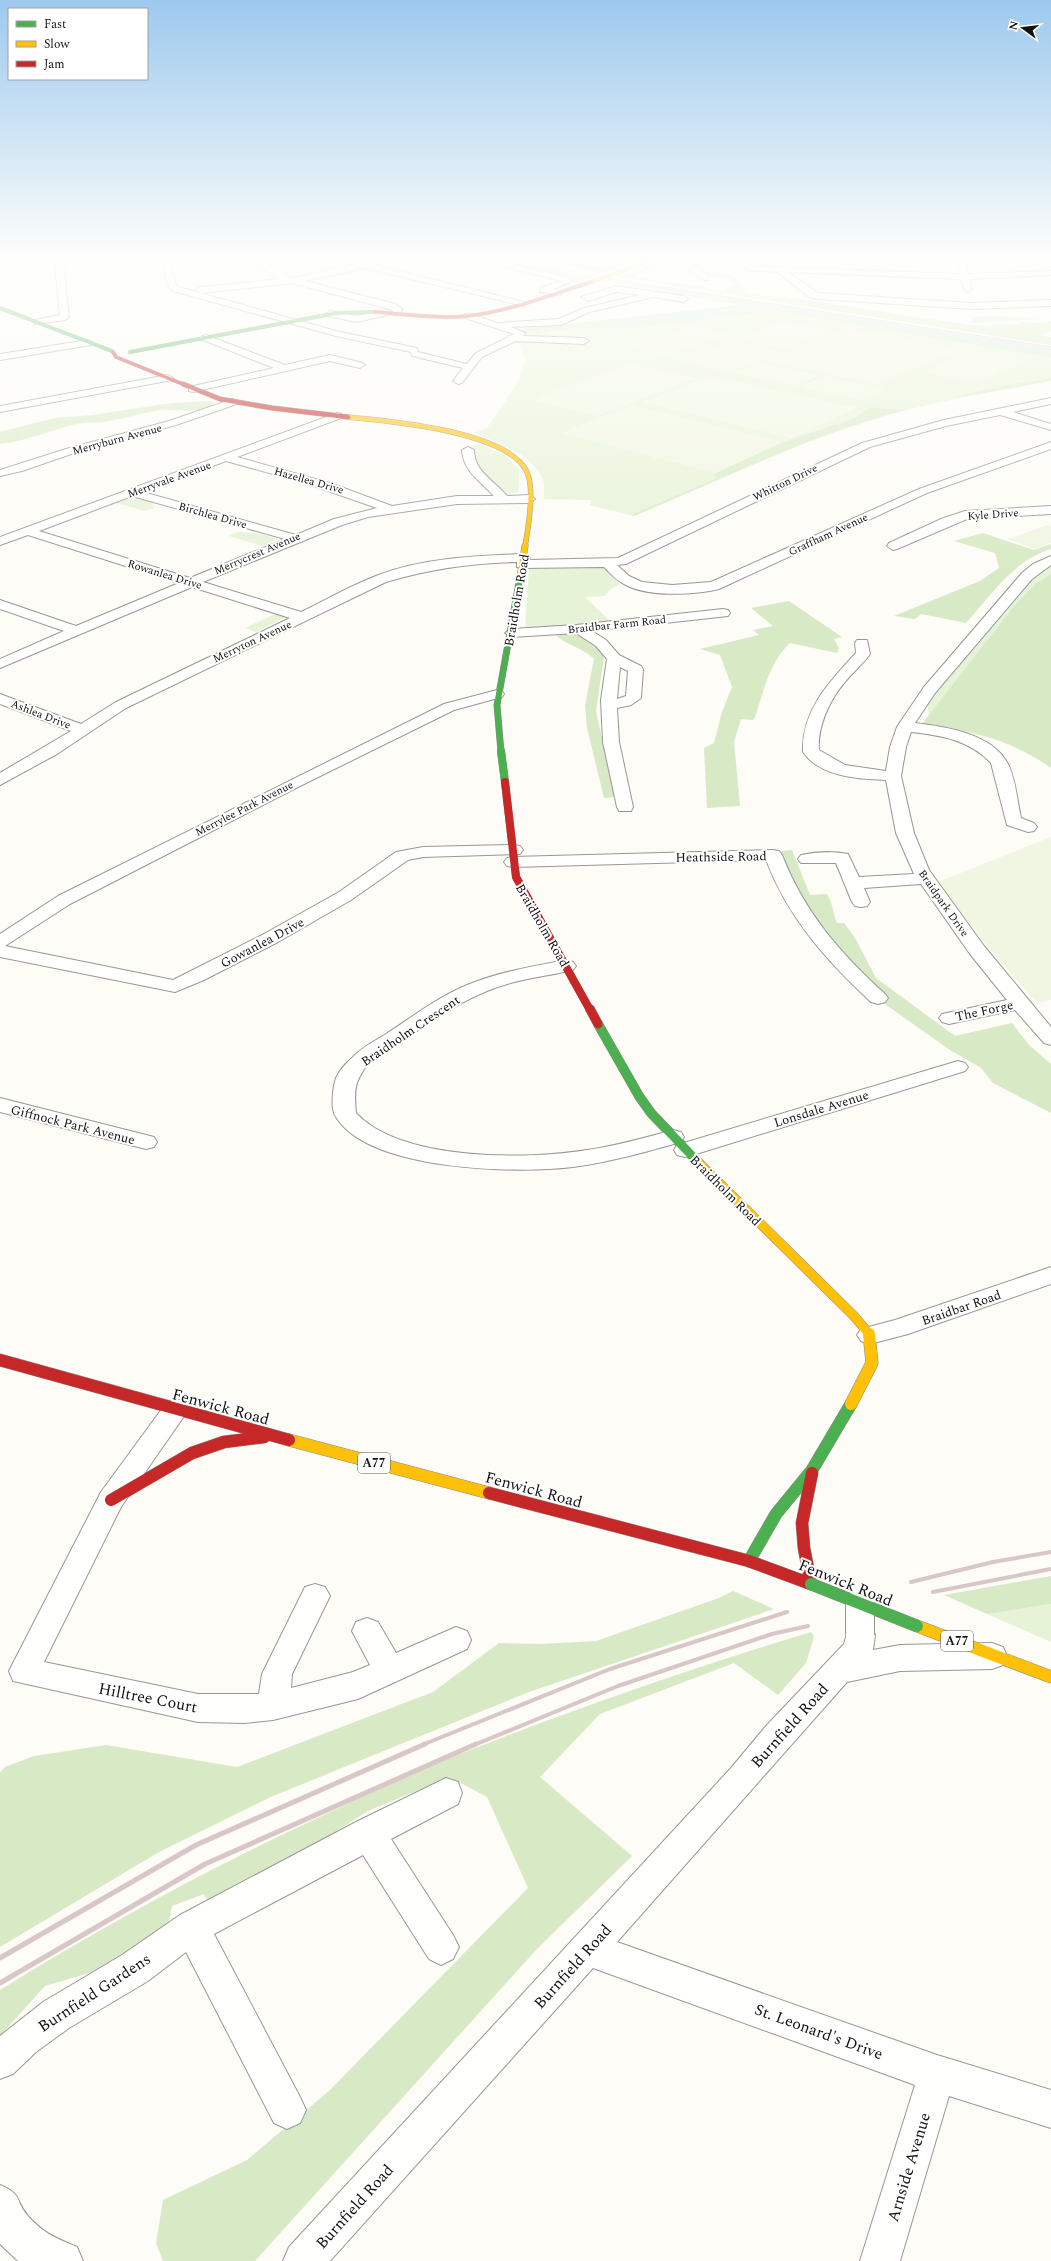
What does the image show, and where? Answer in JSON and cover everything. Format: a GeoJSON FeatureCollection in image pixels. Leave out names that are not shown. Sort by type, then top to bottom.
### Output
{"type":"FeatureCollection","features":[{"type":"Feature","properties":{"kind":"street","name":"Braidholm Road"},"geometry":{"type":"LineString","coordinates":[[140,361],[168,378],[212,397],[233,402],[441,430],[492,445],[515,458],[528,472],[531,480],[523,561],[512,633],[497,694],[497,718],[516,877],[639,1096],[651,1113],[679,1143],[854,1316],[870,1335]]}},
{"type":"Feature","properties":{"kind":"street"},"geometry":{"type":"LineString","coordinates":[[265,361],[284,368]]}},
{"type":"Feature","properties":{"kind":"street"},"geometry":{"type":"LineString","coordinates":[[193,389],[318,361]]}},
{"type":"Feature","properties":{"kind":"street"},"geometry":{"type":"LineString","coordinates":[[341,361],[360,365]]}},
{"type":"Feature","properties":{"kind":"street"},"geometry":{"type":"LineString","coordinates":[[446,361],[469,367]]}},
{"type":"Feature","properties":{"kind":"street"},"geometry":{"type":"LineString","coordinates":[[458,381],[475,361]]}},
{"type":"Feature","properties":{"kind":"street"},"geometry":{"type":"LineString","coordinates":[[0,409],[168,378]]}},
{"type":"Feature","properties":{"kind":"street"},"geometry":{"type":"LineString","coordinates":[[1002,412],[1051,400]]}},
{"type":"Feature","properties":{"kind":"street","name":"Merryburn Avenue"},"geometry":{"type":"LineString","coordinates":[[0,473],[25,468],[68,452],[161,428],[199,416],[233,402]]}},
{"type":"Feature","properties":{"kind":"street","name":"Whitton Drive"},"geometry":{"type":"LineString","coordinates":[[523,561],[608,563],[621,561],[866,445],[938,424],[1002,412],[1051,427]]}},
{"type":"Feature","properties":{"kind":"street","name":"Merryvale Avenue"},"geometry":{"type":"LineString","coordinates":[[0,541],[337,416]]}},
{"type":"Feature","properties":{"kind":"street","name":"Graffham Avenue"},"geometry":{"type":"LineString","coordinates":[[608,563],[618,574],[632,584],[651,587],[696,588],[714,586],[935,486],[1051,445]]}},
{"type":"Feature","properties":{"kind":"street"},"geometry":{"type":"LineString","coordinates":[[468,450],[468,460],[470,466],[497,490],[503,499]]}},
{"type":"Feature","properties":{"kind":"street","name":"Hazellea Drive"},"geometry":{"type":"LineString","coordinates":[[227,458],[298,476],[341,489],[389,509]]}},
{"type":"Feature","properties":{"kind":"street","name":"Birchlea Drive"},"geometry":{"type":"LineString","coordinates":[[132,492],[294,538]]}},
{"type":"Feature","properties":{"kind":"street","name":"Merrycrest Avenue"},"geometry":{"type":"LineString","coordinates":[[0,664],[294,538],[338,522],[389,509],[457,500],[529,499]]}},
{"type":"Feature","properties":{"kind":"street","name":"Kyle Drive"},"geometry":{"type":"LineString","coordinates":[[893,546],[945,522],[965,515],[1051,510]]}},
{"type":"Feature","properties":{"kind":"street","name":"Rowanlea Drive"},"geometry":{"type":"LineString","coordinates":[[28,530],[302,617]]}},
{"type":"Feature","properties":{"kind":"street","name":"Merryton Avenue"},"geometry":{"type":"LineString","coordinates":[[0,780],[51,751],[121,705],[160,684],[381,579],[418,568],[471,559],[523,561]]}},
{"type":"Feature","properties":{"kind":"street","name":"Braidpark Drive"},"geometry":{"type":"LineString","coordinates":[[1051,560],[1027,576],[929,690],[905,727],[898,747],[893,776],[905,833],[920,870],[977,950],[1019,1003],[1051,1039]]}},
{"type":"Feature","properties":{"kind":"street"},"geometry":{"type":"LineString","coordinates":[[0,604],[76,631]]}},
{"type":"Feature","properties":{"kind":"street","name":"Braidbar Farm Road"},"geometry":{"type":"LineString","coordinates":[[512,633],[579,629],[723,613]]}},
{"type":"Feature","properties":{"kind":"street"},"geometry":{"type":"LineString","coordinates":[[579,629],[601,643],[614,658],[636,669],[633,698],[626,702],[609,706]]}},
{"type":"Feature","properties":{"kind":"street"},"geometry":{"type":"LineString","coordinates":[[862,643],[863,654],[831,689],[825,700],[811,737],[810,752],[816,758],[839,770],[860,774],[893,776]]}},
{"type":"Feature","properties":{"kind":"street"},"geometry":{"type":"LineString","coordinates":[[614,658],[609,706],[611,742],[620,790],[625,807]]}},
{"type":"Feature","properties":{"kind":"street","name":"Merrylee Park Avenue"},"geometry":{"type":"LineString","coordinates":[[0,942],[77,894],[295,782],[449,707],[497,694]]}},
{"type":"Feature","properties":{"kind":"street","name":"Ashlea Drive"},"geometry":{"type":"LineString","coordinates":[[0,699],[82,730]]}},
{"type":"Feature","properties":{"kind":"street"},"geometry":{"type":"LineString","coordinates":[[905,727],[943,731],[970,741],[988,750],[998,762],[1013,821],[1028,827]]}},
{"type":"Feature","properties":{"kind":"street"},"geometry":{"type":"LineString","coordinates":[[620,790],[637,789]]}},
{"type":"Feature","properties":{"kind":"street","name":"Gowanlea Drive"},"geometry":{"type":"LineString","coordinates":[[0,951],[175,986],[198,976],[264,942],[345,896],[402,856],[423,852],[513,856]]}},
{"type":"Feature","properties":{"kind":"street","name":"Heathside Road"},"geometry":{"type":"LineString","coordinates":[[513,856],[773,855],[790,894],[820,939],[845,969],[878,998]]}},
{"type":"Feature","properties":{"kind":"street"},"geometry":{"type":"LineString","coordinates":[[807,859],[842,858],[861,902]]}},
{"type":"Feature","properties":{"kind":"street"},"geometry":{"type":"LineString","coordinates":[[853,883],[926,878]]}},
{"type":"Feature","properties":{"kind":"street","name":"Braidholm Crescent"},"geometry":{"type":"LineString","coordinates":[[566,966],[512,976],[481,986],[457,997],[361,1060],[347,1077],[344,1101],[345,1115],[362,1131],[384,1141],[411,1151],[462,1160],[557,1161],[679,1143]]}},
{"type":"Feature","properties":{"kind":"street","name":"The Forge"},"geometry":{"type":"LineString","coordinates":[[949,1018],[1019,1003]]}},
{"type":"Feature","properties":{"kind":"street","name":"Lonsdale Avenue"},"geometry":{"type":"LineString","coordinates":[[679,1143],[958,1067]]}},
{"type":"Feature","properties":{"kind":"street","name":"Giffnock Park Avenue"},"geometry":{"type":"LineString","coordinates":[[0,1105],[146,1142]]}},
{"type":"Feature","properties":{"kind":"street","name":"Braidbar Road"},"geometry":{"type":"LineString","coordinates":[[870,1335],[899,1328],[1051,1275]]}},
{"type":"Feature","properties":{"kind":"street"},"geometry":{"type":"LineString","coordinates":[[749,1561],[776,1514],[812,1470],[863,1383],[872,1363],[870,1335]]}},
{"type":"Feature","properties":{"kind":"street","name":"Fenwick Road"},"geometry":{"type":"LineString","coordinates":[[0,1360],[273,1436],[749,1561],[1051,1677]]}},
{"type":"Feature","properties":{"kind":"street"},"geometry":{"type":"LineString","coordinates":[[111,1500],[176,1409]]}},
{"type":"Feature","properties":{"kind":"street"},"geometry":{"type":"LineString","coordinates":[[111,1500],[192,1453],[224,1442],[273,1436]]}},
{"type":"Feature","properties":{"kind":"street"},"geometry":{"type":"LineString","coordinates":[[811,1584],[804,1548],[802,1523],[812,1470]]}},
{"type":"Feature","properties":{"kind":"street","name":"Hilltree Court"},"geometry":{"type":"LineString","coordinates":[[111,1500],[24,1671],[198,1708],[244,1709],[273,1706],[358,1685],[456,1640]]}},
{"type":"Feature","properties":{"kind":"street"},"geometry":{"type":"LineString","coordinates":[[273,1706],[277,1674],[315,1596]]}},
{"type":"Feature","properties":{"kind":"street","name":"Burnfield Road"},"geometry":{"type":"LineString","coordinates":[[303,2261],[588,1949],[742,1778],[777,1736],[858,1648],[860,1635],[860,1604]]}},
{"type":"Feature","properties":{"kind":"street"},"geometry":{"type":"LineString","coordinates":[[368,1631],[389,1670]]}},
{"type":"Feature","properties":{"kind":"street"},"geometry":{"type":"LineString","coordinates":[[839,1670],[900,1658],[996,1656]]}},
{"type":"Feature","properties":{"kind":"street","name":"Burnfield Gardens"},"geometry":{"type":"LineString","coordinates":[[0,2061],[23,2039],[56,2015],[135,1968],[192,1927],[368,1832],[446,1793]]}},
{"type":"Feature","properties":{"kind":"street"},"geometry":{"type":"LineString","coordinates":[[368,1832],[441,1947]]}},
{"type":"Feature","properties":{"kind":"street"},"geometry":{"type":"LineString","coordinates":[[192,1927],[287,2110]]}},
{"type":"Feature","properties":{"kind":"street","name":"St. Leonard's Drive"},"geometry":{"type":"LineString","coordinates":[[588,1949],[937,2074],[1051,2109]]}},
{"type":"Feature","properties":{"kind":"street","name":"Arnside Avenue"},"geometry":{"type":"LineString","coordinates":[[880,2261],[937,2074]]}},
{"type":"Feature","properties":{"kind":"street"},"geometry":{"type":"LineString","coordinates":[[0,2205],[13,2229],[37,2252],[63,2261]]}},
{"type":"Feature","properties":{"kind":"green space"},"geometry":{"type":"Polygon","coordinates":[[[526,361],[1051,361],[1051,378],[1006,385],[889,414],[809,441],[634,516],[590,505],[591,500],[544,499],[543,480],[531,463],[514,450],[474,433],[487,428],[516,385],[526,361]]]}},
{"type":"Feature","properties":{"kind":"green space"},"geometry":{"type":"Polygon","coordinates":[[[680,361],[681,361],[760,361],[731,372],[680,361]]]}},
{"type":"Feature","properties":{"kind":"green space"},"geometry":{"type":"Polygon","coordinates":[[[767,361],[887,361],[918,367],[878,385],[767,361]]]}},
{"type":"Feature","properties":{"kind":"green space"},"geometry":{"type":"Polygon","coordinates":[[[890,361],[934,361],[920,367],[890,361]]]}},
{"type":"Feature","properties":{"kind":"green space"},"geometry":{"type":"Polygon","coordinates":[[[949,361],[1014,361],[1022,362],[979,383],[923,372],[949,361]]]}},
{"type":"Feature","properties":{"kind":"green space"},"geometry":{"type":"Polygon","coordinates":[[[631,363],[696,378],[598,416],[531,400],[631,363]]]}},
{"type":"Feature","properties":{"kind":"green space"},"geometry":{"type":"Polygon","coordinates":[[[761,363],[820,375],[794,386],[734,373],[761,363]]]}},
{"type":"Feature","properties":{"kind":"green space"},"geometry":{"type":"Polygon","coordinates":[[[711,376],[857,408],[791,438],[642,402],[711,376]]]}},
{"type":"Feature","properties":{"kind":"green space"},"geometry":{"type":"Polygon","coordinates":[[[825,376],[887,389],[861,400],[799,387],[825,376]]]}},
{"type":"Feature","properties":{"kind":"green space"},"geometry":{"type":"Polygon","coordinates":[[[1051,378],[1051,381],[958,398],[954,397],[1006,385],[1051,378]]]}},
{"type":"Feature","properties":{"kind":"green space"},"geometry":{"type":"Polygon","coordinates":[[[215,402],[204,409],[160,410],[104,422],[76,424],[10,443],[0,444],[0,432],[54,418],[93,415],[172,403],[215,402]]]}},
{"type":"Feature","properties":{"kind":"green space"},"geometry":{"type":"Polygon","coordinates":[[[631,405],[783,442],[715,473],[560,433],[631,405]]]}},
{"type":"Feature","properties":{"kind":"green space"},"geometry":{"type":"Polygon","coordinates":[[[870,407],[906,410],[836,431],[768,458],[634,516],[631,515],[718,478],[712,475],[783,442],[853,419],[870,407]]]}},
{"type":"Feature","properties":{"kind":"green space"},"geometry":{"type":"Polygon","coordinates":[[[480,444],[506,456],[519,470],[519,492],[508,494],[474,464],[475,448],[471,448],[472,445],[480,444]]]}},
{"type":"Feature","properties":{"kind":"green space"},"geometry":{"type":"Polygon","coordinates":[[[132,497],[152,501],[154,508],[145,511],[116,503],[132,497]]]}},
{"type":"Feature","properties":{"kind":"green space"},"geometry":{"type":"Polygon","coordinates":[[[1047,525],[1051,526],[1051,543],[1035,549],[1008,539],[1047,525]]]}},
{"type":"Feature","properties":{"kind":"green space"},"geometry":{"type":"Polygon","coordinates":[[[238,532],[257,533],[278,539],[263,546],[229,536],[238,532]]]}},
{"type":"Feature","properties":{"kind":"green space"},"geometry":{"type":"Polygon","coordinates":[[[983,533],[1034,550],[1051,544],[1051,549],[1038,554],[1014,570],[994,590],[966,623],[921,614],[915,619],[894,616],[980,581],[999,568],[995,553],[954,541],[983,533]]]}},
{"type":"Feature","properties":{"kind":"green space"},"geometry":{"type":"Polygon","coordinates":[[[603,565],[620,584],[611,589],[604,596],[585,597],[611,622],[525,628],[529,568],[603,565]]]}},
{"type":"Feature","properties":{"kind":"green space"},"geometry":{"type":"Polygon","coordinates":[[[1051,565],[1051,574],[1035,583],[1013,607],[929,715],[927,704],[1037,573],[1051,565]]]}},
{"type":"Feature","properties":{"kind":"green space"},"geometry":{"type":"Polygon","coordinates":[[[1051,574],[1051,768],[1020,749],[989,738],[973,733],[921,725],[1013,607],[1036,583],[1051,574]]]}},
{"type":"Feature","properties":{"kind":"green space"},"geometry":{"type":"Polygon","coordinates":[[[789,601],[842,637],[834,639],[839,648],[837,653],[790,643],[783,651],[768,677],[755,717],[753,720],[741,719],[734,742],[740,806],[707,808],[704,748],[714,743],[722,712],[732,687],[720,655],[700,649],[759,635],[753,630],[773,626],[751,608],[789,601]]]}},
{"type":"Feature","properties":{"kind":"green space"},"geometry":{"type":"Polygon","coordinates":[[[275,614],[286,617],[256,632],[245,628],[275,614]]]}},
{"type":"Feature","properties":{"kind":"green space"},"geometry":{"type":"Polygon","coordinates":[[[575,631],[599,648],[604,657],[596,711],[615,797],[604,798],[587,728],[585,705],[594,659],[590,655],[562,640],[555,633],[575,631]]]}},
{"type":"Feature","properties":{"kind":"green space"},"geometry":{"type":"Polygon","coordinates":[[[1051,837],[1051,1000],[1037,1003],[983,941],[938,882],[1051,837]]]}},
{"type":"Feature","properties":{"kind":"green space"},"geometry":{"type":"Polygon","coordinates":[[[792,850],[810,895],[827,894],[831,901],[837,923],[844,923],[855,938],[876,978],[955,1036],[1012,1023],[1029,1045],[1051,1064],[1051,1113],[993,1083],[981,1068],[950,1050],[882,1002],[824,933],[800,896],[780,851],[792,850]]]}},
{"type":"Feature","properties":{"kind":"green space"},"geometry":{"type":"Polygon","coordinates":[[[1051,1576],[1051,1604],[987,1614],[944,1595],[1051,1576]]]}},
{"type":"Feature","properties":{"kind":"green space"},"geometry":{"type":"Polygon","coordinates":[[[733,1591],[774,1609],[529,1692],[273,1796],[159,1852],[0,1947],[0,1772],[5,1767],[34,1756],[106,1745],[237,1767],[433,1692],[499,1643],[539,1644],[596,1641],[719,1598],[733,1591]]]}},
{"type":"Feature","properties":{"kind":"green space"},"geometry":{"type":"Polygon","coordinates":[[[1051,1604],[1051,1642],[987,1614],[1051,1604]]]}},
{"type":"Feature","properties":{"kind":"green space"},"geometry":{"type":"Polygon","coordinates":[[[811,1632],[814,1637],[806,1663],[778,1695],[734,1663],[600,1714],[540,1777],[632,1856],[536,1950],[255,2261],[163,2261],[156,2243],[163,2200],[247,2160],[329,2091],[528,1888],[487,1797],[455,1780],[433,1784],[368,1811],[213,1909],[204,1894],[172,1906],[167,1930],[110,1967],[45,1986],[0,2036],[0,1990],[120,1919],[243,1854],[393,1782],[464,1752],[562,1715],[711,1664],[811,1632]]]}},
{"type":"Feature","properties":{"kind":"railway"},"geometry":{"type":"LineString","coordinates":[[911,1582],[993,1562],[1051,1552]]}},
{"type":"Feature","properties":{"kind":"railway"},"geometry":{"type":"LineString","coordinates":[[933,1592],[1051,1569]]}},
{"type":"Feature","properties":{"kind":"railway"},"geometry":{"type":"LineString","coordinates":[[422,1745],[610,1669],[787,1612]]}},
{"type":"Feature","properties":{"kind":"railway"},"geometry":{"type":"LineString","coordinates":[[474,1745],[618,1686],[772,1634],[808,1626]]}},
{"type":"Feature","properties":{"kind":"railway"},"geometry":{"type":"LineString","coordinates":[[0,1958],[196,1845],[425,1744]]}},
{"type":"Feature","properties":{"kind":"railway"},"geometry":{"type":"LineString","coordinates":[[0,1983],[205,1864],[476,1744]]}},
{"type":"Feature","properties":{"kind":"traffic: fast"},"geometry":{"type":"LineString","coordinates":[[505,782],[497,718],[497,705],[520,577]]}},
{"type":"Feature","properties":{"kind":"traffic: fast"},"geometry":{"type":"LineString","coordinates":[[598,1024],[639,1096],[651,1113],[699,1163]]}},
{"type":"Feature","properties":{"kind":"traffic: fast"},"geometry":{"type":"LineString","coordinates":[[749,1561],[776,1514],[812,1470],[851,1404]]}},
{"type":"Feature","properties":{"kind":"traffic: fast"},"geometry":{"type":"LineString","coordinates":[[811,1584],[917,1626]]}},
{"type":"Feature","properties":{"kind":"traffic: slow"},"geometry":{"type":"LineString","coordinates":[[348,417],[446,431],[499,448],[517,459],[527,472],[530,495],[528,524],[520,577]]}},
{"type":"Feature","properties":{"kind":"traffic: slow"},"geometry":{"type":"LineString","coordinates":[[699,1163],[854,1316],[870,1335],[872,1363],[851,1404]]}},
{"type":"Feature","properties":{"kind":"traffic: slow"},"geometry":{"type":"LineString","coordinates":[[289,1440],[489,1493]]}},
{"type":"Feature","properties":{"kind":"traffic: slow"},"geometry":{"type":"LineString","coordinates":[[917,1626],[1051,1677]]}},
{"type":"Feature","properties":{"kind":"traffic: jam"},"geometry":{"type":"LineString","coordinates":[[125,361],[220,399],[272,408],[348,417]]}},
{"type":"Feature","properties":{"kind":"traffic: jam"},"geometry":{"type":"LineString","coordinates":[[505,782],[516,877],[598,1024]]}},
{"type":"Feature","properties":{"kind":"traffic: jam"},"geometry":{"type":"LineString","coordinates":[[0,1360],[289,1440]]}},
{"type":"Feature","properties":{"kind":"traffic: jam"},"geometry":{"type":"LineString","coordinates":[[111,1500],[192,1453],[224,1442],[264,1437]]}},
{"type":"Feature","properties":{"kind":"traffic: jam"},"geometry":{"type":"LineString","coordinates":[[811,1584],[804,1548],[802,1523],[812,1473]]}},
{"type":"Feature","properties":{"kind":"traffic: jam"},"geometry":{"type":"LineString","coordinates":[[489,1493],[749,1561],[811,1584]]}}]}
